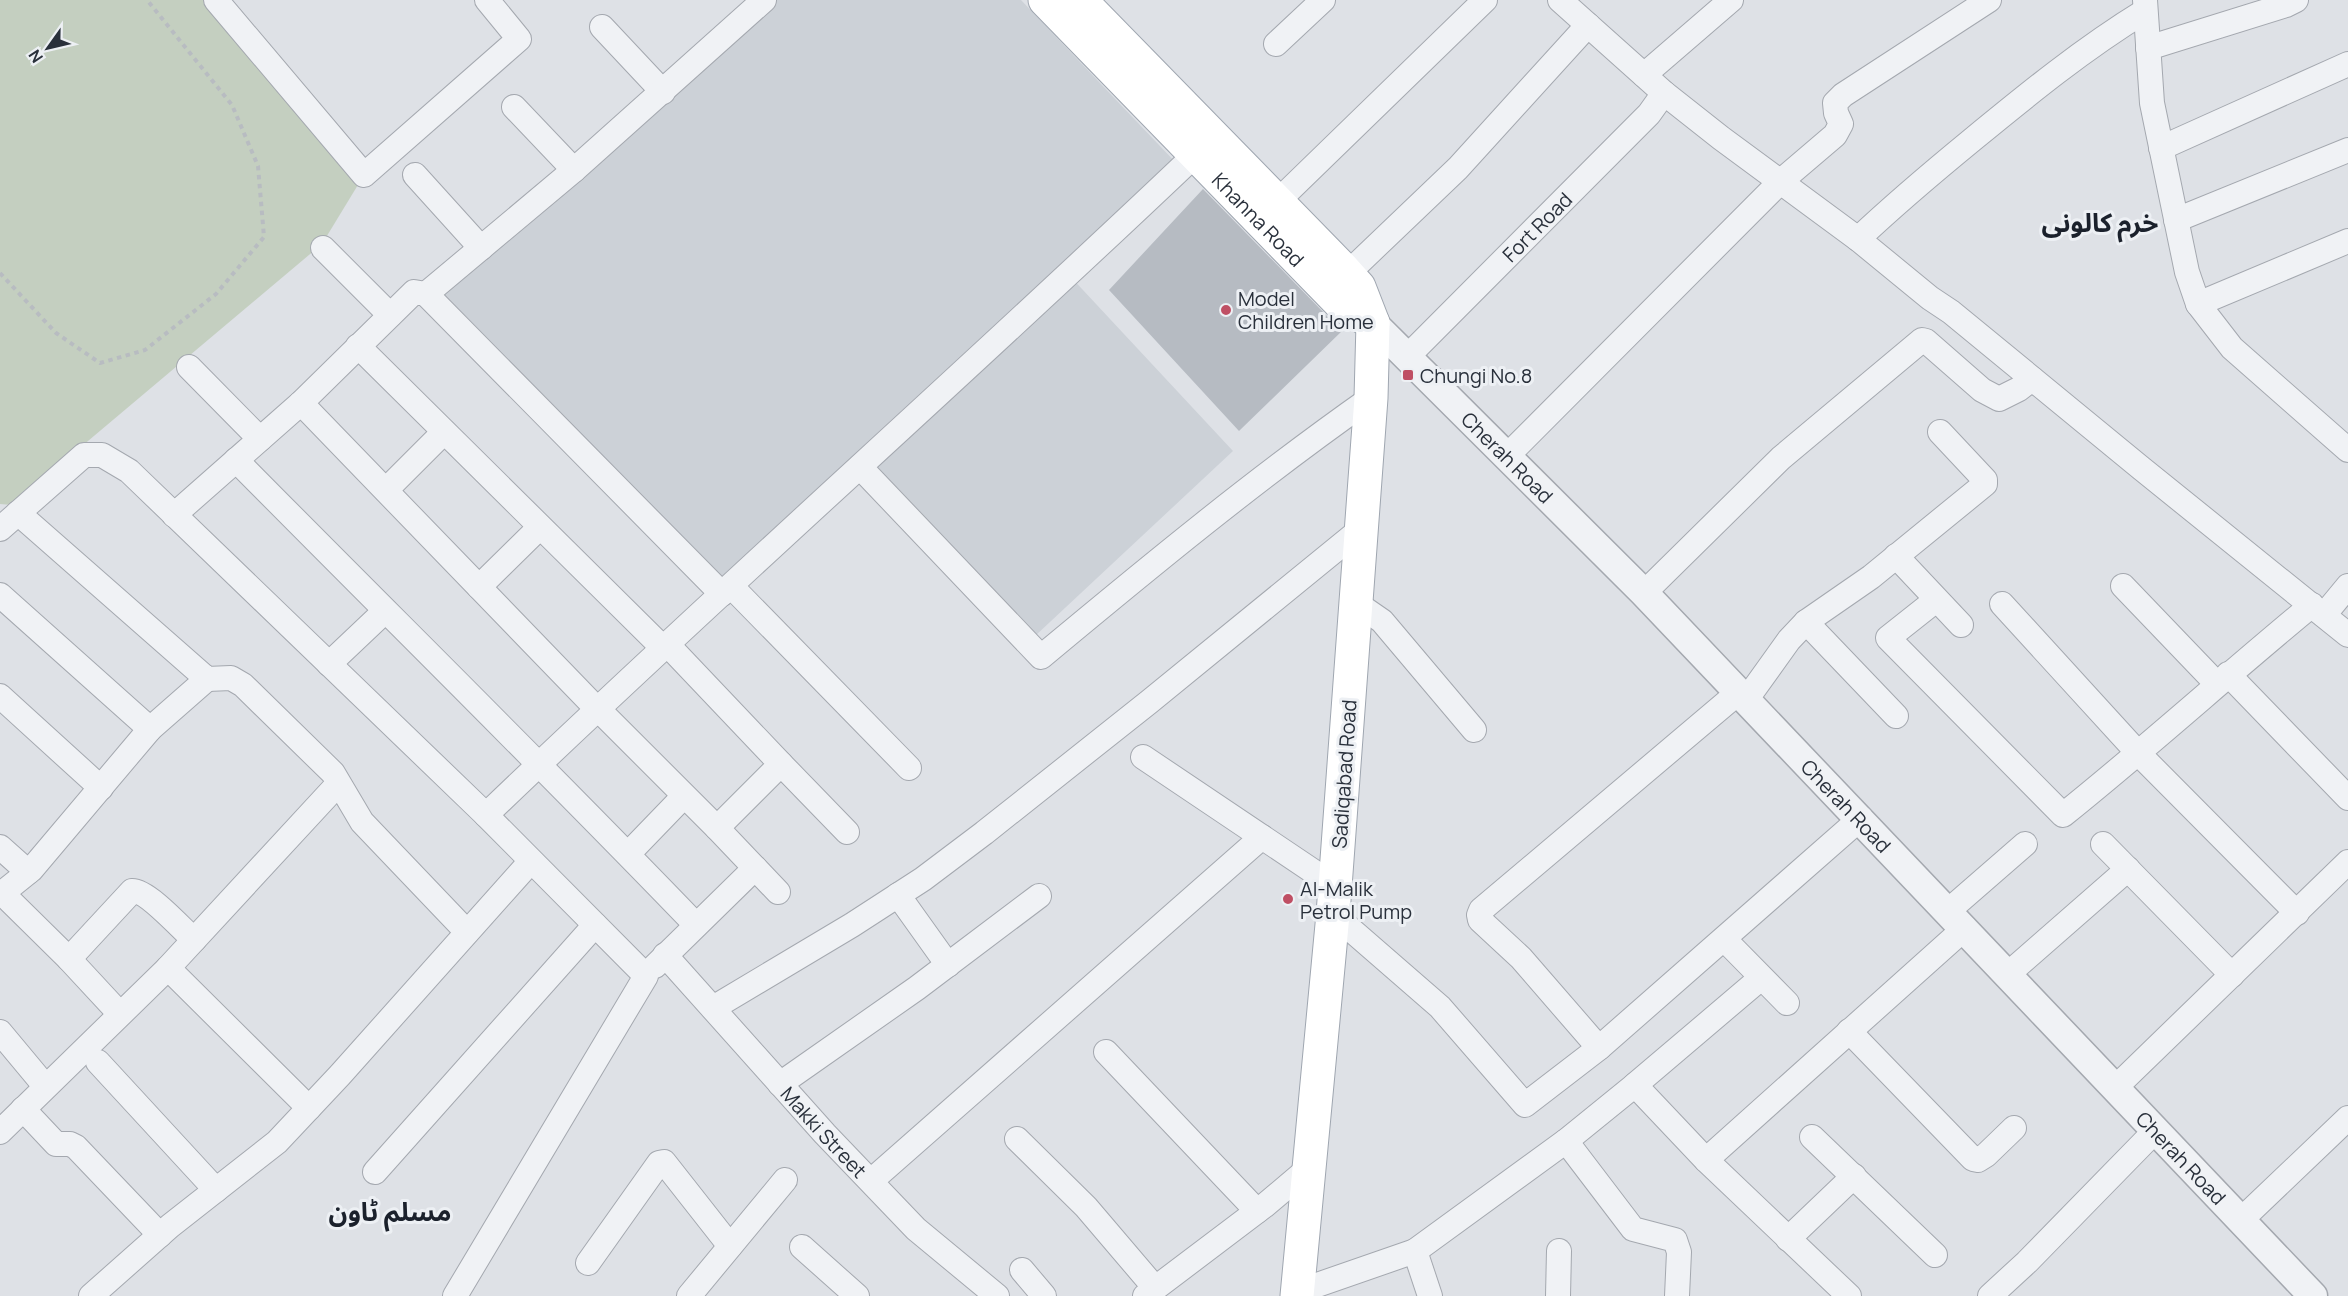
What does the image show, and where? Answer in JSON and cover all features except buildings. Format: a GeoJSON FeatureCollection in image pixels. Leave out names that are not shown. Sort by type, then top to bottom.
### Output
{"type":"FeatureCollection","features":[{"type":"Feature","properties":{"kind":"main road","name":"Khanna Road"},"geometry":{"type":"LineString","coordinates":[[1045,0],[1205,146],[1277,202],[1359,287],[1373,323]]}},
{"type":"Feature","properties":{"kind":"main road","name":"Khanna Road"},"geometry":{"type":"LineString","coordinates":[[1080,0],[1342,305],[1373,323]]}},
{"type":"Feature","properties":{"kind":"main road","name":"Sadiqabad Road"},"geometry":{"type":"LineString","coordinates":[[1297,1294],[1334,900],[1371,398],[1373,323]]}},
{"type":"Feature","properties":{"kind":"street"},"geometry":{"type":"LineString","coordinates":[[216,0],[364,175],[519,39],[487,0]]}},
{"type":"Feature","properties":{"kind":"street"},"geometry":{"type":"LineString","coordinates":[[426,294],[574,170],[764,0]]}},
{"type":"Feature","properties":{"kind":"street"},"geometry":{"type":"LineString","coordinates":[[1276,44],[1323,0]]}},
{"type":"Feature","properties":{"kind":"street"},"geometry":{"type":"LineString","coordinates":[[1277,202],[1485,0]]}},
{"type":"Feature","properties":{"kind":"street"},"geometry":{"type":"LineString","coordinates":[[1560,0],[1664,93],[1858,239],[1930,298],[1952,312],[2348,635]]}},
{"type":"Feature","properties":{"kind":"street"},"geometry":{"type":"LineString","coordinates":[[1644,75],[1731,0]]}},
{"type":"Feature","properties":{"kind":"street"},"geometry":{"type":"LineString","coordinates":[[1507,456],[1781,181],[1835,135],[1841,123],[1836,113],[1835,103],[1843,95],[1989,0]]}},
{"type":"Feature","properties":{"kind":"street"},"geometry":{"type":"LineString","coordinates":[[2148,48],[2296,0]]}},
{"type":"Feature","properties":{"kind":"street"},"geometry":{"type":"LineString","coordinates":[[1858,239],[1896,203],[2040,83],[2145,6]]}},
{"type":"Feature","properties":{"kind":"street"},"geometry":{"type":"LineString","coordinates":[[2145,6],[2152,103],[2187,273],[2198,304],[2232,348],[2348,450]]}},
{"type":"Feature","properties":{"kind":"street"},"geometry":{"type":"LineString","coordinates":[[1347,274],[1458,168],[1588,25]]}},
{"type":"Feature","properties":{"kind":"street"},"geometry":{"type":"LineString","coordinates":[[602,27],[663,92]]}},
{"type":"Feature","properties":{"kind":"street"},"geometry":{"type":"LineString","coordinates":[[2161,148],[2348,64]]}},
{"type":"Feature","properties":{"kind":"street","name":"Fort Road"},"geometry":{"type":"LineString","coordinates":[[1407,357],[1649,114],[1664,93]]}},
{"type":"Feature","properties":{"kind":"street"},"geometry":{"type":"LineString","coordinates":[[514,107],[574,170]]}},
{"type":"Feature","properties":{"kind":"street"},"geometry":{"type":"LineString","coordinates":[[486,815],[597,709],[1069,275],[1205,146]]}},
{"type":"Feature","properties":{"kind":"street"},"geometry":{"type":"LineString","coordinates":[[2176,220],[2348,150]]}},
{"type":"Feature","properties":{"kind":"street"},"geometry":{"type":"LineString","coordinates":[[415,175],[481,248]]}},
{"type":"Feature","properties":{"kind":"street"},"geometry":{"type":"LineString","coordinates":[[2198,304],[2348,241]]}},
{"type":"Feature","properties":{"kind":"street"},"geometry":{"type":"LineString","coordinates":[[324,248],[390,315]]}},
{"type":"Feature","properties":{"kind":"street"},"geometry":{"type":"LineString","coordinates":[[174,515],[301,403],[414,292],[426,294],[909,768]]}},
{"type":"Feature","properties":{"kind":"street","name":"Cherah Road"},"geometry":{"type":"LineString","coordinates":[[1373,323],[1644,592],[2313,1296]]}},
{"type":"Feature","properties":{"kind":"street"},"geometry":{"type":"LineString","coordinates":[[1644,592],[1781,458],[1922,339],[1926,340],[1982,390],[1999,399],[2019,389],[2032,379]]}},
{"type":"Feature","properties":{"kind":"street"},"geometry":{"type":"LineString","coordinates":[[358,346],[540,527],[665,646],[847,832]]}},
{"type":"Feature","properties":{"kind":"street"},"geometry":{"type":"LineString","coordinates":[[189,367],[260,439]]}},
{"type":"Feature","properties":{"kind":"street"},"geometry":{"type":"LineString","coordinates":[[860,467],[1041,657],[1149,567],[1335,423],[1371,398]]}},
{"type":"Feature","properties":{"kind":"street"},"geometry":{"type":"LineString","coordinates":[[301,403],[778,892]]}},
{"type":"Feature","properties":{"kind":"street"},"geometry":{"type":"LineString","coordinates":[[386,490],[444,432]]}},
{"type":"Feature","properties":{"kind":"street"},"geometry":{"type":"LineString","coordinates":[[1599,1048],[1521,958],[1480,920],[1481,910],[1742,696],[1806,622],[1896,556],[1985,484],[1985,480],[1940,432]]}},
{"type":"Feature","properties":{"kind":"street"},"geometry":{"type":"LineString","coordinates":[[0,529],[84,455],[102,454],[129,471],[486,815],[646,976]]}},
{"type":"Feature","properties":{"kind":"street"},"geometry":{"type":"LineString","coordinates":[[237,460],[696,925]]}},
{"type":"Feature","properties":{"kind":"street"},"geometry":{"type":"LineString","coordinates":[[18,513],[207,679]]}},
{"type":"Feature","properties":{"kind":"street"},"geometry":{"type":"LineString","coordinates":[[479,587],[540,527]]}},
{"type":"Feature","properties":{"kind":"street"},"geometry":{"type":"LineString","coordinates":[[713,1008],[898,895],[984,833],[1361,529]]}},
{"type":"Feature","properties":{"kind":"street"},"geometry":{"type":"LineString","coordinates":[[1896,556],[1961,625]]}},
{"type":"Feature","properties":{"kind":"street"},"geometry":{"type":"LineString","coordinates":[[2123,586],[2348,798]]}},
{"type":"Feature","properties":{"kind":"street"},"geometry":{"type":"LineString","coordinates":[[1936,600],[1888,638],[2063,815],[2139,754],[2223,679],[2348,586]]}},
{"type":"Feature","properties":{"kind":"street"},"geometry":{"type":"LineString","coordinates":[[0,595],[150,729]]}},
{"type":"Feature","properties":{"kind":"street"},"geometry":{"type":"LineString","coordinates":[[1356,603],[1382,621],[1474,730]]}},
{"type":"Feature","properties":{"kind":"street"},"geometry":{"type":"LineString","coordinates":[[2002,604],[2139,754],[2297,913]]}},
{"type":"Feature","properties":{"kind":"street"},"geometry":{"type":"LineString","coordinates":[[329,664],[385,611]]}},
{"type":"Feature","properties":{"kind":"street"},"geometry":{"type":"LineString","coordinates":[[1806,622],[1896,716]]}},
{"type":"Feature","properties":{"kind":"street"},"geometry":{"type":"LineString","coordinates":[[120,1014],[69,959],[1,894],[28,872],[150,729],[207,679],[231,678],[243,685],[333,774],[362,822],[467,932]]}},
{"type":"Feature","properties":{"kind":"street"},"geometry":{"type":"LineString","coordinates":[[0,696],[101,788]]}},
{"type":"Feature","properties":{"kind":"street"},"geometry":{"type":"LineString","coordinates":[[1143,757],[1262,837],[1334,900],[1440,1007],[1525,1105],[1599,1048],[1725,940],[1861,818]]}},
{"type":"Feature","properties":{"kind":"street"},"geometry":{"type":"LineString","coordinates":[[717,828],[781,764]]}},
{"type":"Feature","properties":{"kind":"street"},"geometry":{"type":"LineString","coordinates":[[0,1132],[168,968],[338,784]]}},
{"type":"Feature","properties":{"kind":"street"},"geometry":{"type":"LineString","coordinates":[[628,854],[684,796]]}},
{"type":"Feature","properties":{"kind":"street"},"geometry":{"type":"LineString","coordinates":[[871,1181],[1262,837]]}},
{"type":"Feature","properties":{"kind":"street"},"geometry":{"type":"LineString","coordinates":[[1706,1160],[1849,1031],[2025,844]]}},
{"type":"Feature","properties":{"kind":"street"},"geometry":{"type":"LineString","coordinates":[[2103,844],[2232,975]]}},
{"type":"Feature","properties":{"kind":"street"},"geometry":{"type":"LineString","coordinates":[[0,847],[28,872]]}},
{"type":"Feature","properties":{"kind":"street"},"geometry":{"type":"LineString","coordinates":[[91,1296],[160,1235],[277,1143],[531,861]]}},
{"type":"Feature","properties":{"kind":"street"},"geometry":{"type":"LineString","coordinates":[[2116,1087],[2348,862]]}},
{"type":"Feature","properties":{"kind":"street"},"geometry":{"type":"LineString","coordinates":[[455,1296],[646,976],[755,868]]}},
{"type":"Feature","properties":{"kind":"street"},"geometry":{"type":"LineString","coordinates":[[2008,974],[2128,869]]}},
{"type":"Feature","properties":{"kind":"street"},"geometry":{"type":"LineString","coordinates":[[69,959],[132,891],[137,891],[147,897],[194,940]]}},
{"type":"Feature","properties":{"kind":"street"},"geometry":{"type":"LineString","coordinates":[[898,895],[948,965]]}},
{"type":"Feature","properties":{"kind":"street"},"geometry":{"type":"LineString","coordinates":[[780,1084],[948,965],[1039,896]]}},
{"type":"Feature","properties":{"kind":"street"},"geometry":{"type":"LineString","coordinates":[[375,1172],[595,925]]}},
{"type":"Feature","properties":{"kind":"street"},"geometry":{"type":"LineString","coordinates":[[1725,940],[1787,1004]]}},
{"type":"Feature","properties":{"kind":"street","name":"Makki Street"},"geometry":{"type":"LineString","coordinates":[[665,955],[780,1084],[916,1229],[997,1296]]}},
{"type":"Feature","properties":{"kind":"street"},"geometry":{"type":"LineString","coordinates":[[168,968],[309,1108]]}},
{"type":"Feature","properties":{"kind":"street"},"geometry":{"type":"LineString","coordinates":[[1297,1294],[1415,1251],[1566,1141],[1761,978]]}},
{"type":"Feature","properties":{"kind":"street"},"geometry":{"type":"LineString","coordinates":[[1849,1031],[1973,1159],[1981,1159],[2014,1128]]}},
{"type":"Feature","properties":{"kind":"street"},"geometry":{"type":"LineString","coordinates":[[0,1032],[45,1086]]}},
{"type":"Feature","properties":{"kind":"street"},"geometry":{"type":"LineString","coordinates":[[1106,1052],[1257,1211]]}},
{"type":"Feature","properties":{"kind":"street"},"geometry":{"type":"LineString","coordinates":[[98,1062],[216,1190]]}},
{"type":"Feature","properties":{"kind":"street"},"geometry":{"type":"LineString","coordinates":[[1635,1085],[1706,1160],[1849,1296]]}},
{"type":"Feature","properties":{"kind":"street"},"geometry":{"type":"LineString","coordinates":[[23,1109],[56,1144],[70,1144],[76,1147],[160,1235]]}},
{"type":"Feature","properties":{"kind":"street"},"geometry":{"type":"LineString","coordinates":[[2241,1220],[2348,1118]]}},
{"type":"Feature","properties":{"kind":"street"},"geometry":{"type":"LineString","coordinates":[[1990,1296],[2027,1262],[2156,1130]]}},
{"type":"Feature","properties":{"kind":"street"},"geometry":{"type":"LineString","coordinates":[[1812,1137],[1935,1255]]}},
{"type":"Feature","properties":{"kind":"street"},"geometry":{"type":"LineString","coordinates":[[1017,1139],[1086,1207],[1150,1292],[1257,1211],[1309,1168]]}},
{"type":"Feature","properties":{"kind":"street"},"geometry":{"type":"LineString","coordinates":[[1566,1141],[1633,1229],[1674,1240],[1679,1251],[1677,1296]]}},
{"type":"Feature","properties":{"kind":"street"},"geometry":{"type":"LineString","coordinates":[[588,1263],[659,1163],[664,1162],[730,1246]]}},
{"type":"Feature","properties":{"kind":"street"},"geometry":{"type":"LineString","coordinates":[[1788,1239],[1854,1176]]}},
{"type":"Feature","properties":{"kind":"street"},"geometry":{"type":"LineString","coordinates":[[694,1294],[784,1180]]}},
{"type":"Feature","properties":{"kind":"street"},"geometry":{"type":"LineString","coordinates":[[802,1247],[857,1296]]}},
{"type":"Feature","properties":{"kind":"street"},"geometry":{"type":"LineString","coordinates":[[1415,1251],[1430,1296]]}},
{"type":"Feature","properties":{"kind":"street"},"geometry":{"type":"LineString","coordinates":[[1558,1296],[1559,1251]]}},
{"type":"Feature","properties":{"kind":"street"},"geometry":{"type":"LineString","coordinates":[[1022,1270],[1044,1296]]}},
{"type":"Feature","properties":{"kind":"path"},"geometry":{"type":"LineString","coordinates":[[0,273],[56,333],[100,363],[145,350],[216,294],[264,237],[258,166],[232,105],[147,0]]}},
{"type":"Feature","properties":{"kind":"shaded area"},"geometry":{"type":"Polygon","coordinates":[[[777,0],[1021,0],[1178,165],[1069,275],[1233,451],[1035,636],[863,465],[722,594],[426,294],[663,92],[777,0]]]}},
{"type":"Feature","properties":{"kind":"green space"},"geometry":{"type":"Polygon","coordinates":[[[0,0],[216,0],[364,175],[322,244],[12,505],[0,504],[0,0]]]}},
{"type":"Feature","properties":{"kind":"place","name":"Model Children Home"},"geometry":{"type":"Point","coordinates":[1226,310]}},
{"type":"Feature","properties":{"kind":"place","name":"Chungi No.8"},"geometry":{"type":"Point","coordinates":[1408,375]}},
{"type":"Feature","properties":{"kind":"place","name":"Al-Malik Petrol Pump"},"geometry":{"type":"Point","coordinates":[1288,899]}},
{"type":"Feature","properties":{"kind":"district","name":"خرم کالونی"},"geometry":{"type":"Point","coordinates":[2100,222]}},
{"type":"Feature","properties":{"kind":"district","name":"مسلم ٹاون"},"geometry":{"type":"Point","coordinates":[390,1211]}}]}
